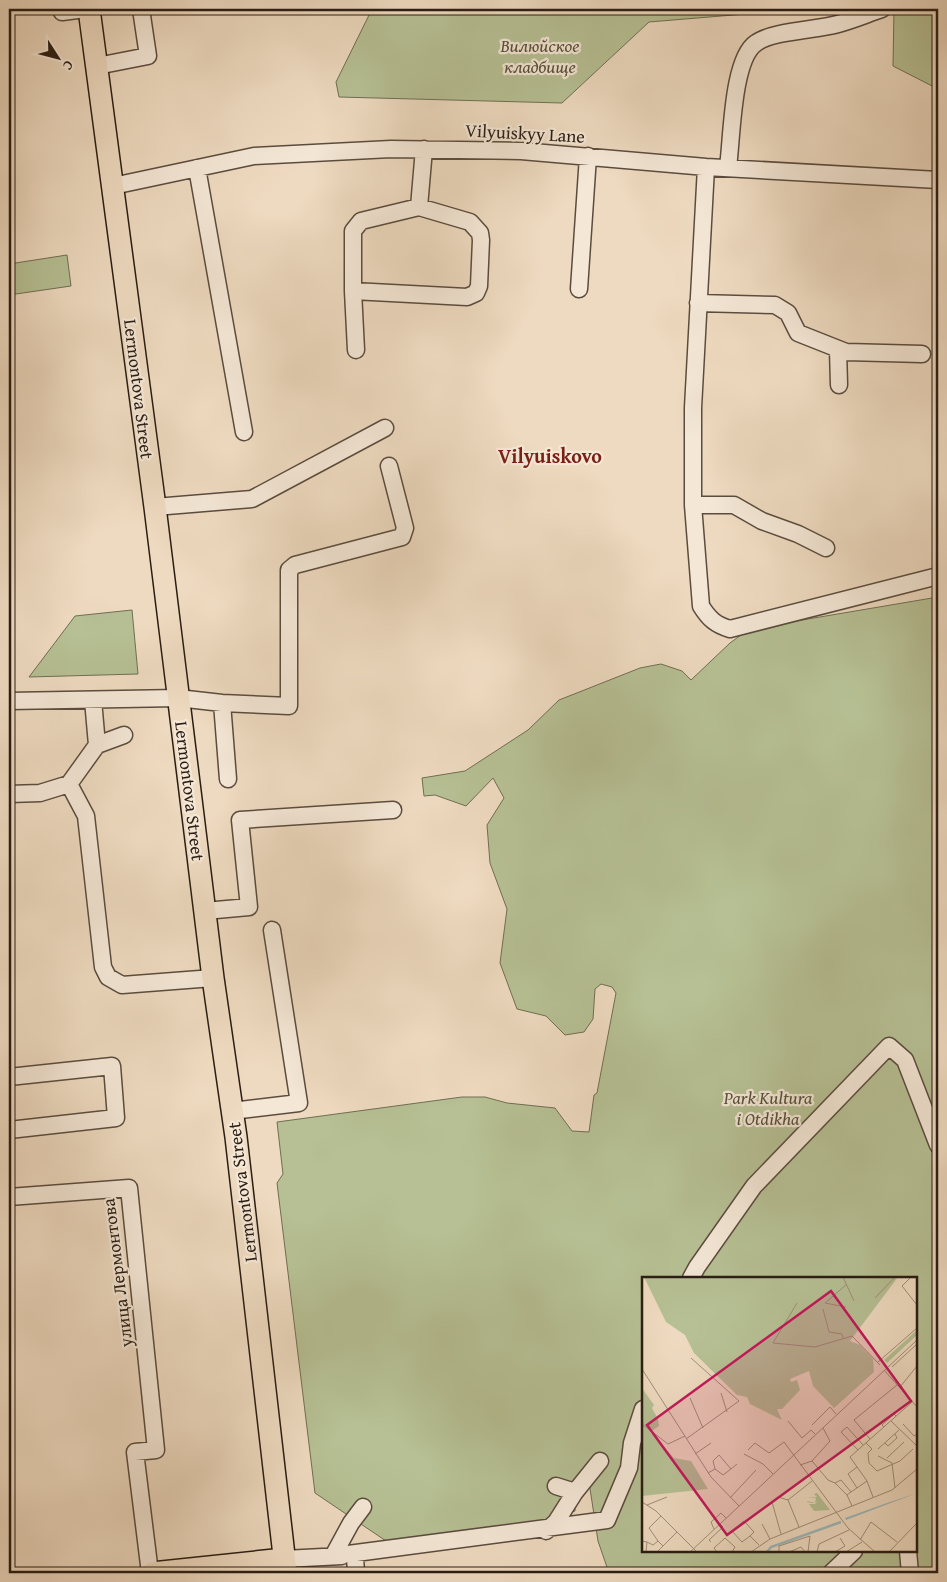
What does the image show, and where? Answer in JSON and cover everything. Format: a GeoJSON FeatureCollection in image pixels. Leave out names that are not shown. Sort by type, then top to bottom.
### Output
{"type":"FeatureCollection","features":[{"type":"Feature","properties":{"kind":"main road","name":"Lermontova Street"},"geometry":{"type":"LineString","coordinates":[[89,9],[155,507],[204,911],[232,1111],[285,1566]]}},
{"type":"Feature","properties":{"kind":"main road"},"geometry":{"type":"LineString","coordinates":[[151,1573],[285,1566]]}},
{"type":"Feature","properties":{"kind":"street"},"geometry":{"type":"LineString","coordinates":[[62,9],[62,12],[84,9]]}},
{"type":"Feature","properties":{"kind":"street"},"geometry":{"type":"LineString","coordinates":[[97,66],[148,56],[141,9]]}},
{"type":"Feature","properties":{"kind":"street"},"geometry":{"type":"LineString","coordinates":[[728,168],[739,74],[745,56],[755,43],[766,38],[838,24],[882,9]]}},
{"type":"Feature","properties":{"kind":"street","name":"Vilyuiskyy Lane"},"geometry":{"type":"LineString","coordinates":[[113,186],[254,156],[391,149],[520,151],[706,167],[938,180]]}},
{"type":"Feature","properties":{"kind":"street"},"geometry":{"type":"LineString","coordinates":[[419,207],[424,149]]}},
{"type":"Feature","properties":{"kind":"street"},"geometry":{"type":"LineString","coordinates":[[579,289],[588,156]]}},
{"type":"Feature","properties":{"kind":"street"},"geometry":{"type":"LineString","coordinates":[[706,167],[694,408],[693,505],[701,606],[708,618],[717,625],[730,630],[938,576]]}},
{"type":"Feature","properties":{"kind":"street"},"geometry":{"type":"LineString","coordinates":[[198,168],[244,432]]}},
{"type":"Feature","properties":{"kind":"street"},"geometry":{"type":"LineString","coordinates":[[353,291],[468,297],[476,293],[479,286],[480,233],[470,222],[419,207],[361,220],[352,231],[353,291],[356,350]]}},
{"type":"Feature","properties":{"kind":"street"},"geometry":{"type":"LineString","coordinates":[[698,303],[775,305],[788,313],[798,333],[846,352],[922,354]]}},
{"type":"Feature","properties":{"kind":"street"},"geometry":{"type":"LineString","coordinates":[[838,349],[839,385]]}},
{"type":"Feature","properties":{"kind":"street"},"geometry":{"type":"LineString","coordinates":[[155,507],[252,499],[386,428]]}},
{"type":"Feature","properties":{"kind":"street"},"geometry":{"type":"LineString","coordinates":[[9,701],[178,698],[222,703],[289,706],[290,570],[295,565],[402,537],[405,528],[389,466]]}},
{"type":"Feature","properties":{"kind":"street"},"geometry":{"type":"LineString","coordinates":[[693,505],[734,505],[762,521],[798,534],[826,548]]}},
{"type":"Feature","properties":{"kind":"street"},"geometry":{"type":"LineString","coordinates":[[93,700],[97,745]]}},
{"type":"Feature","properties":{"kind":"street"},"geometry":{"type":"LineString","coordinates":[[222,703],[228,779]]}},
{"type":"Feature","properties":{"kind":"street"},"geometry":{"type":"LineString","coordinates":[[9,794],[40,793],[69,784],[97,745],[124,735]]}},
{"type":"Feature","properties":{"kind":"street"},"geometry":{"type":"LineString","coordinates":[[69,784],[86,816],[103,967],[108,977],[122,984],[213,978]]}},
{"type":"Feature","properties":{"kind":"street"},"geometry":{"type":"LineString","coordinates":[[204,911],[249,907],[240,820],[393,810]]}},
{"type":"Feature","properties":{"kind":"street"},"geometry":{"type":"LineString","coordinates":[[232,1111],[299,1103],[272,930]]}},
{"type":"Feature","properties":{"kind":"street"},"geometry":{"type":"LineString","coordinates":[[692,1277],[754,1186],[889,1046],[905,1060],[938,1145]]}},
{"type":"Feature","properties":{"kind":"street"},"geometry":{"type":"LineString","coordinates":[[9,1077],[112,1066],[116,1118],[9,1130]]}},
{"type":"Feature","properties":{"kind":"street","name":"улица Лермонтова"},"geometry":{"type":"LineString","coordinates":[[9,1197],[129,1188],[156,1450],[135,1452],[151,1573]]}},
{"type":"Feature","properties":{"kind":"street"},"geometry":{"type":"LineString","coordinates":[[285,1566],[333,1556],[551,1529],[607,1520],[629,1468],[637,1463],[638,1435],[642,1414]]}},
{"type":"Feature","properties":{"kind":"street"},"geometry":{"type":"LineString","coordinates":[[333,1556],[356,1565],[522,1540],[551,1529],[575,1492],[600,1461]]}},
{"type":"Feature","properties":{"kind":"street"},"geometry":{"type":"LineString","coordinates":[[560,1481],[575,1492]]}},
{"type":"Feature","properties":{"kind":"street"},"geometry":{"type":"LineString","coordinates":[[333,1556],[351,1523],[363,1507]]}},
{"type":"Feature","properties":{"kind":"street"},"geometry":{"type":"LineString","coordinates":[[831,1573],[853,1552]]}},
{"type":"Feature","properties":{"kind":"street"},"geometry":{"type":"LineString","coordinates":[[908,1552],[910,1573]]}},
{"type":"Feature","properties":{"kind":"green space","name":"Вилюйское кладбище"},"geometry":{"type":"Polygon","coordinates":[[[372,9],[806,9],[649,22],[562,103],[339,97],[336,82],[372,9]]]}},
{"type":"Feature","properties":{"kind":"green space"},"geometry":{"type":"Polygon","coordinates":[[[894,9],[938,9],[938,89],[893,66],[894,9]]]}},
{"type":"Feature","properties":{"kind":"green space"},"geometry":{"type":"Polygon","coordinates":[[[67,255],[71,286],[9,295],[9,264],[67,255]]]}},
{"type":"Feature","properties":{"kind":"green space","name":"Park Kultura i Otdikha"},"geometry":{"type":"Polygon","coordinates":[[[938,597],[938,1573],[609,1573],[598,1541],[589,1482],[575,1498],[575,1511],[524,1529],[392,1545],[315,1493],[277,1183],[283,1174],[277,1122],[462,1097],[485,1097],[507,1103],[555,1108],[572,1131],[589,1132],[594,1095],[597,1093],[616,993],[612,987],[601,984],[595,989],[593,1019],[584,1032],[565,1035],[546,1016],[517,1009],[500,963],[507,909],[490,863],[487,825],[504,798],[493,778],[466,806],[435,795],[424,796],[422,778],[465,771],[528,730],[559,700],[640,668],[661,664],[682,671],[691,680],[730,643],[749,629],[938,597]]]}},
{"type":"Feature","properties":{"kind":"green space"},"geometry":{"type":"Polygon","coordinates":[[[132,610],[138,674],[29,677],[75,616],[132,610]]]}},
{"type":"Feature","properties":{"kind":"district","name":"Vilyuiskovo"},"geometry":{"type":"Point","coordinates":[550,455]}}]}
